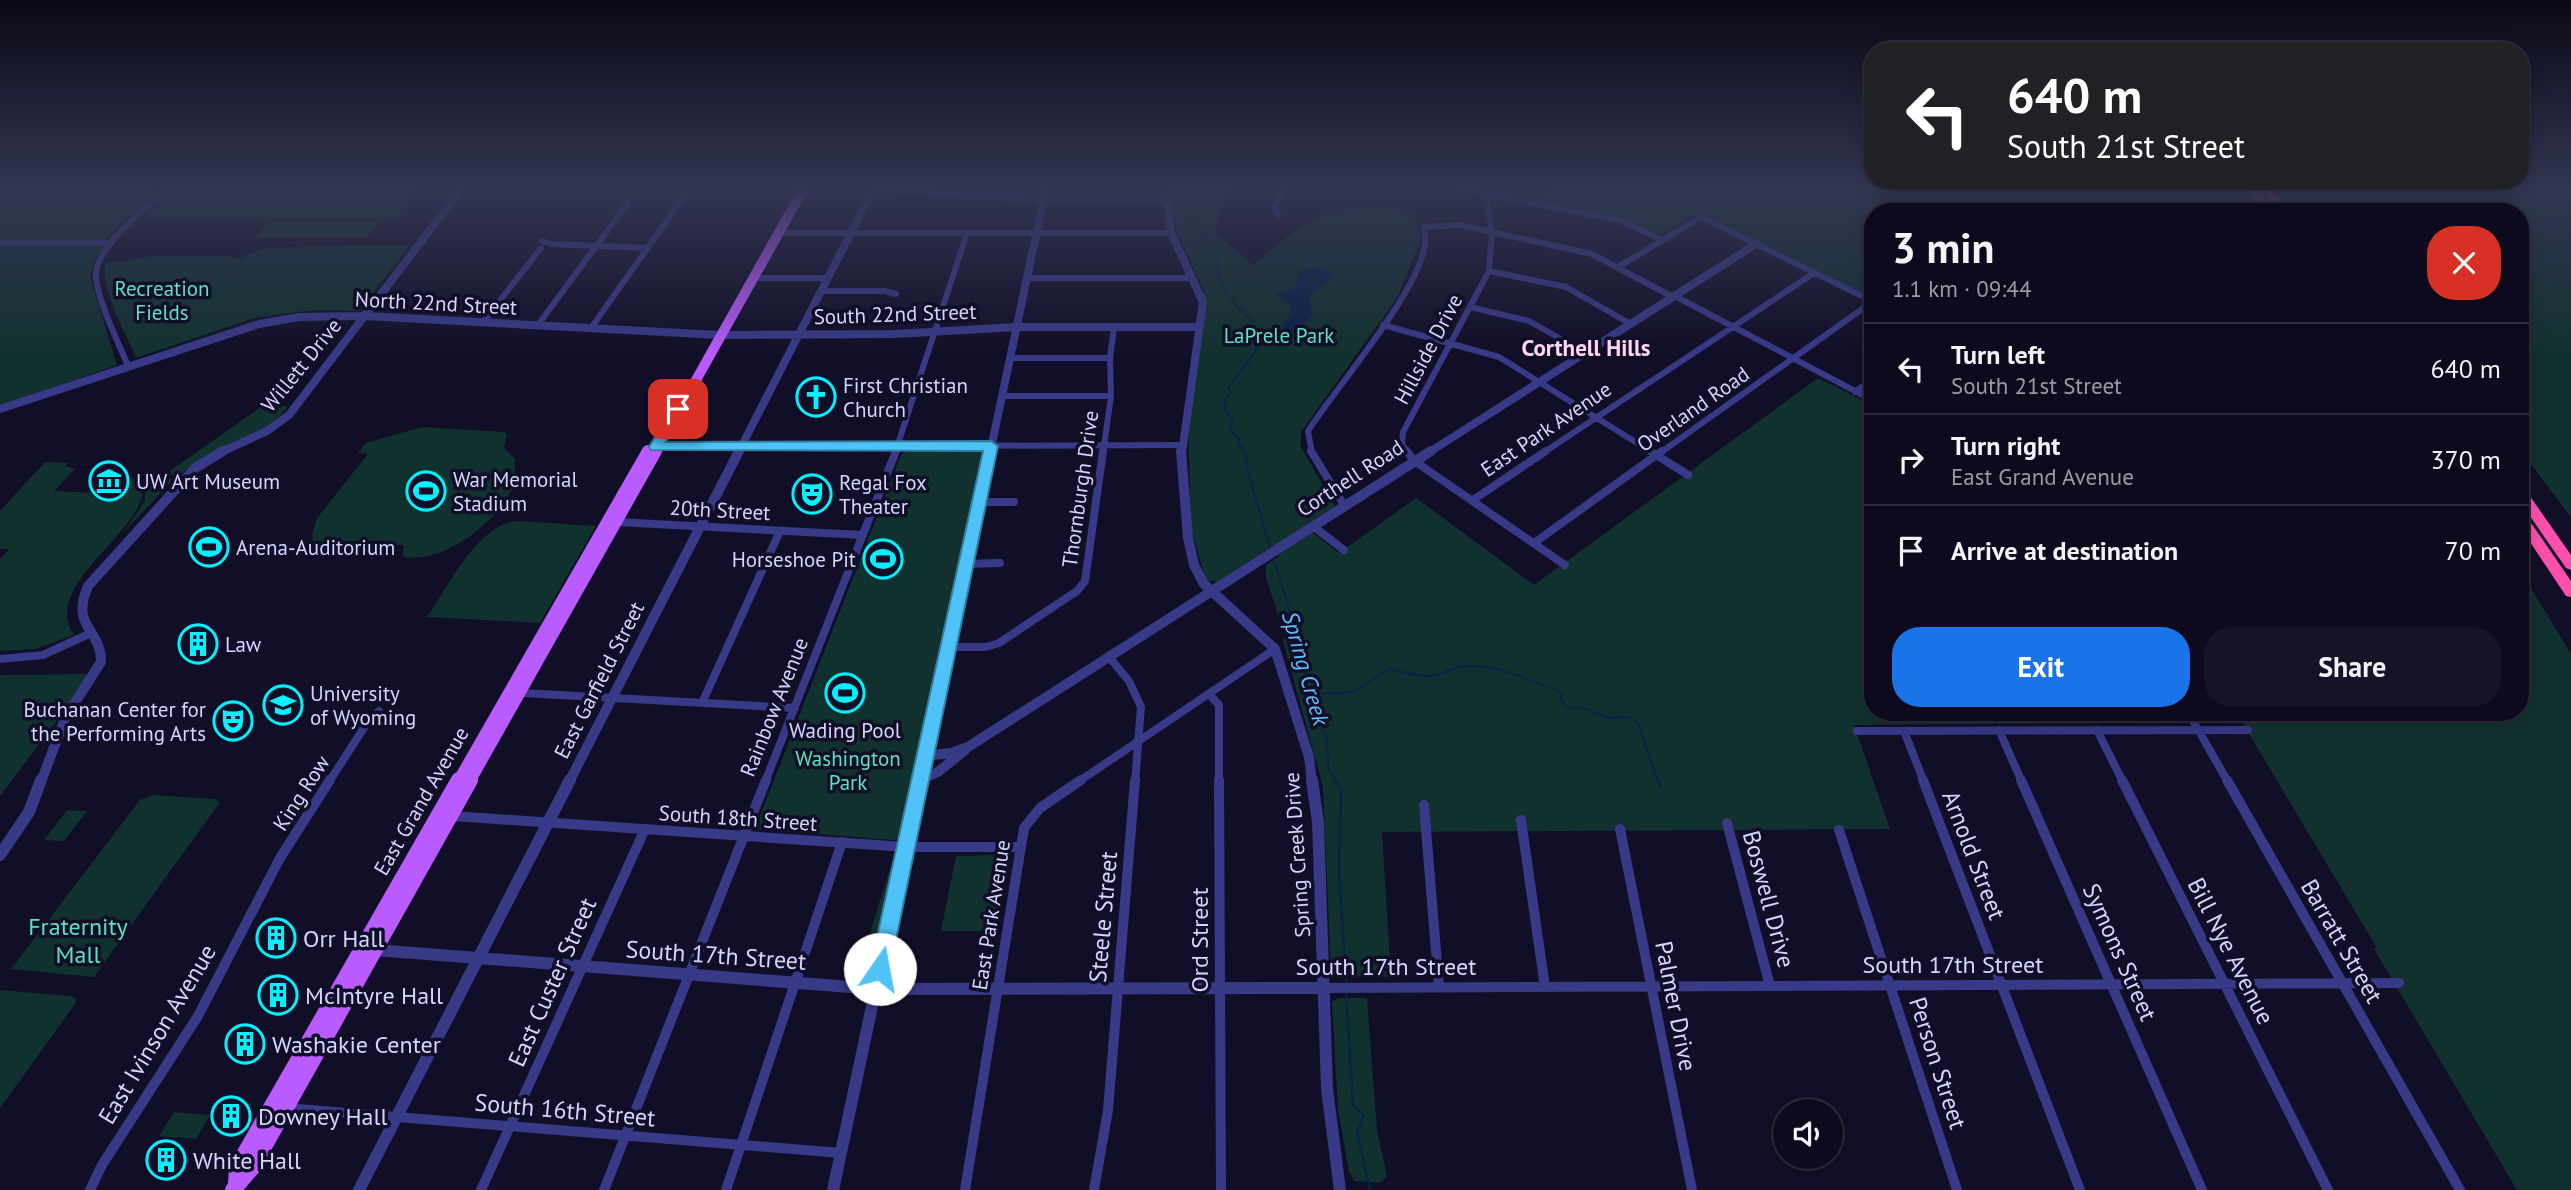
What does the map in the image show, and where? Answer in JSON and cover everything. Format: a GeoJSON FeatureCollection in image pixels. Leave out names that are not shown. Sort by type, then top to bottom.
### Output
{"type":"FeatureCollection","features":[{"type":"Feature","properties":{"kind":"highway"},"geometry":{"type":"LineString","coordinates":[[2529,505],[2571,565]]}},
{"type":"Feature","properties":{"kind":"highway"},"geometry":{"type":"LineString","coordinates":[[2529,530],[2571,592]]}},
{"type":"Feature","properties":{"kind":"main road","name":"East Grand Avenue"},"geometry":{"type":"LineString","coordinates":[[233,1188],[252,1168],[772,244]]}},
{"type":"Feature","properties":{"kind":"main road","name":"East Grand Avenue"},"geometry":{"type":"LineString","coordinates":[[233,1188],[237,1167],[647,452],[656,447]]}},
{"type":"Feature","properties":{"kind":"street"},"geometry":{"type":"LineString","coordinates":[[112,244],[101,258],[96,274],[128,366]]}},
{"type":"Feature","properties":{"kind":"street","name":"Willett Drive"},"geometry":{"type":"LineString","coordinates":[[0,855],[29,812],[65,718],[101,662],[102,653],[80,613],[81,602],[88,586],[195,468],[283,422],[420,244]]}},
{"type":"Feature","properties":{"kind":"street"},"geometry":{"type":"LineString","coordinates":[[483,322],[542,244],[648,248]]}},
{"type":"Feature","properties":{"kind":"street"},"geometry":{"type":"LineString","coordinates":[[538,325],[598,244]]}},
{"type":"Feature","properties":{"kind":"street"},"geometry":{"type":"LineString","coordinates":[[591,328],[651,244]]}},
{"type":"Feature","properties":{"kind":"street","name":"East Garfield Street"},"geometry":{"type":"LineString","coordinates":[[359,1190],[846,244]]}},
{"type":"Feature","properties":{"kind":"street","name":"Rainbow Avenue"},"geometry":{"type":"LineString","coordinates":[[604,1190],[898,446],[964,244]]}},
{"type":"Feature","properties":{"kind":"street"},"geometry":{"type":"LineString","coordinates":[[833,1190],[1034,244]]}},
{"type":"Feature","properties":{"kind":"street","name":"Spring Creek Drive"},"geometry":{"type":"LineString","coordinates":[[1176,244],[1203,302],[1181,445],[1188,538],[1199,575],[1212,591],[1275,649],[1309,757],[1317,797],[1327,1089],[1340,1190]]}},
{"type":"Feature","properties":{"kind":"street"},"geometry":{"type":"LineString","coordinates":[[1344,505],[1310,450],[1308,431],[1401,300],[1424,244]]}},
{"type":"Feature","properties":{"kind":"street","name":"Hillside Drive"},"geometry":{"type":"LineString","coordinates":[[1413,460],[1404,450],[1401,438],[1489,271],[1491,244]]}},
{"type":"Feature","properties":{"kind":"street"},"geometry":{"type":"LineString","coordinates":[[1542,244],[1592,254],[1864,396]]}},
{"type":"Feature","properties":{"kind":"street"},"geometry":{"type":"LineString","coordinates":[[1618,267],[1656,244]]}},
{"type":"Feature","properties":{"kind":"street"},"geometry":{"type":"LineString","coordinates":[[1756,244],[1864,298]]}},
{"type":"Feature","properties":{"kind":"street","name":"Corthell Road"},"geometry":{"type":"LineString","coordinates":[[920,780],[1413,460],[1756,244]]}},
{"type":"Feature","properties":{"kind":"street"},"geometry":{"type":"LineString","coordinates":[[1489,271],[1566,288],[1629,323]]}},
{"type":"Feature","properties":{"kind":"street","name":"East Park Avenue"},"geometry":{"type":"LineString","coordinates":[[1473,500],[1814,273]]}},
{"type":"Feature","properties":{"kind":"street"},"geometry":{"type":"LineString","coordinates":[[752,278],[828,278]]}},
{"type":"Feature","properties":{"kind":"street"},"geometry":{"type":"LineString","coordinates":[[1027,278],[1191,278]]}},
{"type":"Feature","properties":{"kind":"street"},"geometry":{"type":"LineString","coordinates":[[821,291],[885,291],[896,294]]}},
{"type":"Feature","properties":{"kind":"street"},"geometry":{"type":"LineString","coordinates":[[1470,307],[1529,321],[1584,352]]}},
{"type":"Feature","properties":{"kind":"street","name":"Overland Road"},"geometry":{"type":"LineString","coordinates":[[1534,543],[1864,308]]}},
{"type":"Feature","properties":{"kind":"street","name":"North 22nd Street"},"geometry":{"type":"LineString","coordinates":[[0,409],[276,320],[309,316],[365,316],[591,328]]}},
{"type":"Feature","properties":{"kind":"street"},"geometry":{"type":"LineString","coordinates":[[1383,325],[1499,357],[1688,475]]}},
{"type":"Feature","properties":{"kind":"street","name":"South 22nd Street"},"geometry":{"type":"LineString","coordinates":[[591,328],[720,334],[800,334],[1016,327],[1199,327]]}},
{"type":"Feature","properties":{"kind":"street","name":"Thornburgh Drive"},"geometry":{"type":"LineString","coordinates":[[948,647],[986,647],[999,643],[1082,587],[1088,573],[1111,396],[1110,358],[1114,327]]}},
{"type":"Feature","properties":{"kind":"street"},"geometry":{"type":"LineString","coordinates":[[1010,358],[1110,358]]}},
{"type":"Feature","properties":{"kind":"street"},"geometry":{"type":"LineString","coordinates":[[1856,392],[1864,386]]}},
{"type":"Feature","properties":{"kind":"street"},"geometry":{"type":"LineString","coordinates":[[1002,396],[1111,396]]}},
{"type":"Feature","properties":{"kind":"street"},"geometry":{"type":"LineString","coordinates":[[656,447],[1181,445]]}},
{"type":"Feature","properties":{"kind":"street"},"geometry":{"type":"LineString","coordinates":[[1413,460],[1565,565]]}},
{"type":"Feature","properties":{"kind":"street"},"geometry":{"type":"LineString","coordinates":[[979,502],[1014,502]]}},
{"type":"Feature","properties":{"kind":"street","name":"20th Street"},"geometry":{"type":"LineString","coordinates":[[617,523],[863,535]]}},
{"type":"Feature","properties":{"kind":"street"},"geometry":{"type":"LineString","coordinates":[[1313,526],[1344,550]]}},
{"type":"Feature","properties":{"kind":"street"},"geometry":{"type":"LineString","coordinates":[[702,703],[780,531]]}},
{"type":"Feature","properties":{"kind":"street"},"geometry":{"type":"LineString","coordinates":[[966,564],[1000,563]]}},
{"type":"Feature","properties":{"kind":"street"},"geometry":{"type":"LineString","coordinates":[[0,659],[27,658],[51,653],[91,633]]}},
{"type":"Feature","properties":{"kind":"street","name":"East Park Avenue"},"geometry":{"type":"LineString","coordinates":[[965,1190],[1024,828],[1040,808],[1275,649]]}},
{"type":"Feature","properties":{"kind":"street","name":"Steele Street"},"geometry":{"type":"LineString","coordinates":[[1094,1190],[1108,1110],[1141,707],[1129,681],[1109,657]]}},
{"type":"Feature","properties":{"kind":"street"},"geometry":{"type":"LineString","coordinates":[[522,692],[795,708]]}},
{"type":"Feature","properties":{"kind":"street","name":"Ord Street"},"geometry":{"type":"LineString","coordinates":[[1209,694],[1219,705],[1221,1190]]}},
{"type":"Feature","properties":{"kind":"street","name":"King Row"},"geometry":{"type":"LineString","coordinates":[[260,899],[280,858],[368,723],[379,711]]}},
{"type":"Feature","properties":{"kind":"street","name":"Barratt Street"},"geometry":{"type":"LineString","coordinates":[[2193,721],[2460,1190]]}},
{"type":"Feature","properties":{"kind":"street","name":"Symons Street"},"geometry":{"type":"LineString","coordinates":[[1999,730],[2202,1190]]}},
{"type":"Feature","properties":{"kind":"street","name":"Bill Nye Avenue"},"geometry":{"type":"LineString","coordinates":[[2097,730],[2328,1190]]}},
{"type":"Feature","properties":{"kind":"street"},"geometry":{"type":"LineString","coordinates":[[1857,731],[2248,730]]}},
{"type":"Feature","properties":{"kind":"street","name":"Arnold Street"},"geometry":{"type":"LineString","coordinates":[[1904,731],[2080,1190]]}},
{"type":"Feature","properties":{"kind":"street","name":"Corthell Road"},"geometry":{"type":"LineString","coordinates":[[925,756],[951,753],[968,747]]}},
{"type":"Feature","properties":{"kind":"street"},"geometry":{"type":"LineString","coordinates":[[1424,805],[1439,987]]}},
{"type":"Feature","properties":{"kind":"street","name":"South 18th Street"},"geometry":{"type":"LineString","coordinates":[[452,816],[906,847],[1021,847]]}},
{"type":"Feature","properties":{"kind":"street"},"geometry":{"type":"LineString","coordinates":[[1521,820],[1545,987]]}},
{"type":"Feature","properties":{"kind":"street","name":"Boswell Drive"},"geometry":{"type":"LineString","coordinates":[[1727,822],[1770,986]]}},
{"type":"Feature","properties":{"kind":"street","name":"East Custer Street"},"geometry":{"type":"LineString","coordinates":[[481,1190],[645,829]]}},
{"type":"Feature","properties":{"kind":"street","name":"Palmer Drive"},"geometry":{"type":"LineString","coordinates":[[1620,829],[1692,1190]]}},
{"type":"Feature","properties":{"kind":"street","name":"Person Street"},"geometry":{"type":"LineString","coordinates":[[1839,830],[1957,1190]]}},
{"type":"Feature","properties":{"kind":"street"},"geometry":{"type":"LineString","coordinates":[[726,1190],[842,842]]}},
{"type":"Feature","properties":{"kind":"street","name":"East Ivinson Avenue"},"geometry":{"type":"LineString","coordinates":[[90,1190],[102,1165],[198,1016],[260,899]]}},
{"type":"Feature","properties":{"kind":"street","name":"South 17th Street"},"geometry":{"type":"LineString","coordinates":[[374,950],[876,989],[2399,983]]}},
{"type":"Feature","properties":{"kind":"street","name":"South 16th Street"},"geometry":{"type":"LineString","coordinates":[[285,1108],[841,1153]]}},
{"type":"Feature","properties":{"kind":"green space","name":"LaPrele Park"},"geometry":{"type":"Polygon","coordinates":[[[1182,244],[1228,244],[1253,265],[1279,244],[1419,244],[1397,298],[1301,432],[1301,447],[1335,506],[1304,526],[1339,553],[1416,498],[1534,585],[1818,378],[1864,401],[1864,721],[2108,723],[1854,725],[1890,829],[1382,832],[1391,977],[1335,976],[1331,972],[1323,787],[1283,641],[1285,635],[1266,578],[1266,565],[1279,556],[1274,545],[1217,582],[1206,580],[1191,529],[1188,421],[1206,307],[1203,289],[1182,244]]]}},
{"type":"Feature","properties":{"kind":"green space"},"geometry":{"type":"Polygon","coordinates":[[[1762,244],[1864,244],[1864,294],[1762,244]]]}},
{"type":"Feature","properties":{"kind":"green space"},"geometry":{"type":"Polygon","coordinates":[[[2529,244],[2571,244],[2571,517],[2529,462],[2529,244]]]}},
{"type":"Feature","properties":{"kind":"green space"},"geometry":{"type":"Polygon","coordinates":[[[0,245],[104,246],[93,263],[90,277],[117,365],[0,406],[0,245]]]}},
{"type":"Feature","properties":{"kind":"green space","name":"Recreation Fields"},"geometry":{"type":"Polygon","coordinates":[[[410,245],[359,311],[313,310],[255,318],[136,358],[115,311],[105,274],[105,264],[152,256],[230,256],[235,259],[265,248],[410,245]]]}},
{"type":"Feature","properties":{"kind":"green space"},"geometry":{"type":"Polygon","coordinates":[[[262,406],[288,406],[277,419],[264,428],[205,457],[178,477],[167,473],[262,406]]]}},
{"type":"Feature","properties":{"kind":"green space","name":"War Memorial Stadium"},"geometry":{"type":"Polygon","coordinates":[[[422,427],[507,434],[504,448],[515,459],[515,482],[495,513],[468,538],[436,554],[403,557],[403,545],[370,545],[341,541],[330,555],[315,552],[312,534],[317,518],[368,454],[358,453],[366,443],[422,427]]]}},
{"type":"Feature","properties":{"kind":"green space","name":"Washington Park"},"geometry":{"type":"Polygon","coordinates":[[[905,451],[983,452],[901,834],[896,840],[891,840],[755,829],[901,455],[905,451]]]}},
{"type":"Feature","properties":{"kind":"green space"},"geometry":{"type":"Polygon","coordinates":[[[45,462],[68,463],[65,466],[75,469],[54,491],[118,494],[136,476],[139,477],[141,494],[143,493],[124,528],[79,581],[70,599],[67,617],[74,635],[35,649],[0,651],[0,559],[9,549],[0,549],[0,511],[45,462]]]}},
{"type":"Feature","properties":{"kind":"green space"},"geometry":{"type":"Polygon","coordinates":[[[154,472],[173,480],[123,533],[145,501],[145,476],[154,472]]]}},
{"type":"Feature","properties":{"kind":"green space"},"geometry":{"type":"Polygon","coordinates":[[[518,521],[596,526],[540,623],[427,617],[477,544],[503,524],[518,521]]]}},
{"type":"Feature","properties":{"kind":"green space"},"geometry":{"type":"Polygon","coordinates":[[[2529,585],[2571,654],[2571,1190],[2517,1190],[2242,722],[2529,721],[2529,585]]]}},
{"type":"Feature","properties":{"kind":"green space"},"geometry":{"type":"Polygon","coordinates":[[[92,674],[0,796],[0,675],[92,674]]]}},
{"type":"Feature","properties":{"kind":"green space","name":"Fraternity Mall"},"geometry":{"type":"Polygon","coordinates":[[[152,795],[215,799],[220,802],[94,977],[11,969],[140,800],[152,795]]]}},
{"type":"Feature","properties":{"kind":"green space"},"geometry":{"type":"Polygon","coordinates":[[[67,810],[87,811],[64,841],[44,840],[67,810]]]}},
{"type":"Feature","properties":{"kind":"green space"},"geometry":{"type":"Polygon","coordinates":[[[895,852],[899,852],[872,979],[856,978],[895,852]]]}},
{"type":"Feature","properties":{"kind":"green space"},"geometry":{"type":"Polygon","coordinates":[[[1003,855],[1008,859],[997,931],[941,931],[956,856],[1003,855]]]}},
{"type":"Feature","properties":{"kind":"green space","name":"Fraternity Mall"},"geometry":{"type":"Polygon","coordinates":[[[0,990],[71,996],[76,999],[0,1108],[0,990]]]}},
{"type":"Feature","properties":{"kind":"green space"},"geometry":{"type":"Polygon","coordinates":[[[1339,998],[1367,998],[1377,1131],[1387,1176],[1380,1183],[1355,1181],[1349,1172],[1338,1109],[1332,1002],[1339,998]]]}},
{"type":"Feature","properties":{"kind":"green space"},"geometry":{"type":"Polygon","coordinates":[[[174,1112],[210,1115],[196,1139],[159,1136],[174,1112]]]}},
{"type":"Feature","properties":{"kind":"water"},"geometry":{"type":"Polygon","coordinates":[[[1319,268],[1334,273],[1335,277],[1310,297],[1312,316],[1293,335],[1285,335],[1282,325],[1291,312],[1290,306],[1275,293],[1293,289],[1299,272],[1303,269],[1319,268]]]}},
{"type":"Feature","properties":{"kind":"waterway","name":"Spring Creek"},"geometry":{"type":"LineString","coordinates":[[1210,244],[1221,283],[1237,306],[1253,321],[1250,326],[1262,334],[1253,355],[1228,388],[1231,392],[1225,407],[1233,421],[1230,425],[1233,434],[1238,436],[1239,445],[1245,451],[1248,472],[1270,548]]}},
{"type":"Feature","properties":{"kind":"waterway"},"geometry":{"type":"LineString","coordinates":[[1262,343],[1283,332]]}},
{"type":"Feature","properties":{"kind":"waterway","name":"Spring Creek"},"geometry":{"type":"LineString","coordinates":[[1273,557],[1286,598],[1309,694],[1327,738],[1328,768],[1336,782]]}},
{"type":"Feature","properties":{"kind":"waterway"},"geometry":{"type":"LineString","coordinates":[[1311,694],[1353,692],[1389,669],[1427,676],[1464,666],[1502,670],[1563,693],[1560,699],[1566,707],[1586,709],[1608,718],[1629,717],[1638,723],[1658,782]]}},
{"type":"Feature","properties":{"kind":"waterway","name":"Spring Creek"},"geometry":{"type":"LineString","coordinates":[[1335,780],[1341,790],[1339,870],[1346,983]]}},
{"type":"Feature","properties":{"kind":"waterway"},"geometry":{"type":"LineString","coordinates":[[1658,780],[1660,787]]}},
{"type":"Feature","properties":{"kind":"waterway","name":"Spring Creek"},"geometry":{"type":"LineString","coordinates":[[1346,992],[1353,1105],[1364,1116],[1357,1132],[1370,1190]]}},
{"type":"Feature","properties":{"kind":"place","name":"First Christian Church"},"geometry":{"type":"Point","coordinates":[816,397]}},
{"type":"Feature","properties":{"kind":"place","name":"UW Art Museum"},"geometry":{"type":"Point","coordinates":[109,481]}},
{"type":"Feature","properties":{"kind":"place","name":"War Memorial Stadium"},"geometry":{"type":"Point","coordinates":[426,491]}},
{"type":"Feature","properties":{"kind":"place","name":"Regal Fox Theater"},"geometry":{"type":"Point","coordinates":[812,494]}},
{"type":"Feature","properties":{"kind":"place","name":"Arena-Auditorium"},"geometry":{"type":"Point","coordinates":[209,547]}},
{"type":"Feature","properties":{"kind":"place","name":"Horseshoe Pit"},"geometry":{"type":"Point","coordinates":[883,559]}},
{"type":"Feature","properties":{"kind":"place","name":"Law"},"geometry":{"type":"Point","coordinates":[198,644]}},
{"type":"Feature","properties":{"kind":"place","name":"Wading Pool"},"geometry":{"type":"Point","coordinates":[845,693]}},
{"type":"Feature","properties":{"kind":"place","name":"University of Wyoming"},"geometry":{"type":"Point","coordinates":[283,705]}},
{"type":"Feature","properties":{"kind":"place","name":"Buchanan Center for the Performing Arts"},"geometry":{"type":"Point","coordinates":[233,721]}},
{"type":"Feature","properties":{"kind":"place","name":"Orr Hall"},"geometry":{"type":"Point","coordinates":[276,938]}},
{"type":"Feature","properties":{"kind":"place","name":"McIntyre Hall"},"geometry":{"type":"Point","coordinates":[278,995]}},
{"type":"Feature","properties":{"kind":"place","name":"Washakie Center"},"geometry":{"type":"Point","coordinates":[245,1044]}},
{"type":"Feature","properties":{"kind":"place","name":"Downey Hall"},"geometry":{"type":"Point","coordinates":[231,1116]}},
{"type":"Feature","properties":{"kind":"place","name":"White Hall"},"geometry":{"type":"Point","coordinates":[166,1160]}},
{"type":"Feature","properties":{"kind":"district","name":"Corthell Hills"},"geometry":{"type":"Point","coordinates":[1586,347]}},
{"type":"Feature","properties":{"kind":"route"},"geometry":{"type":"LineString","coordinates":[[678,409],[656,447],[991,446],[880,969]]}}]}
